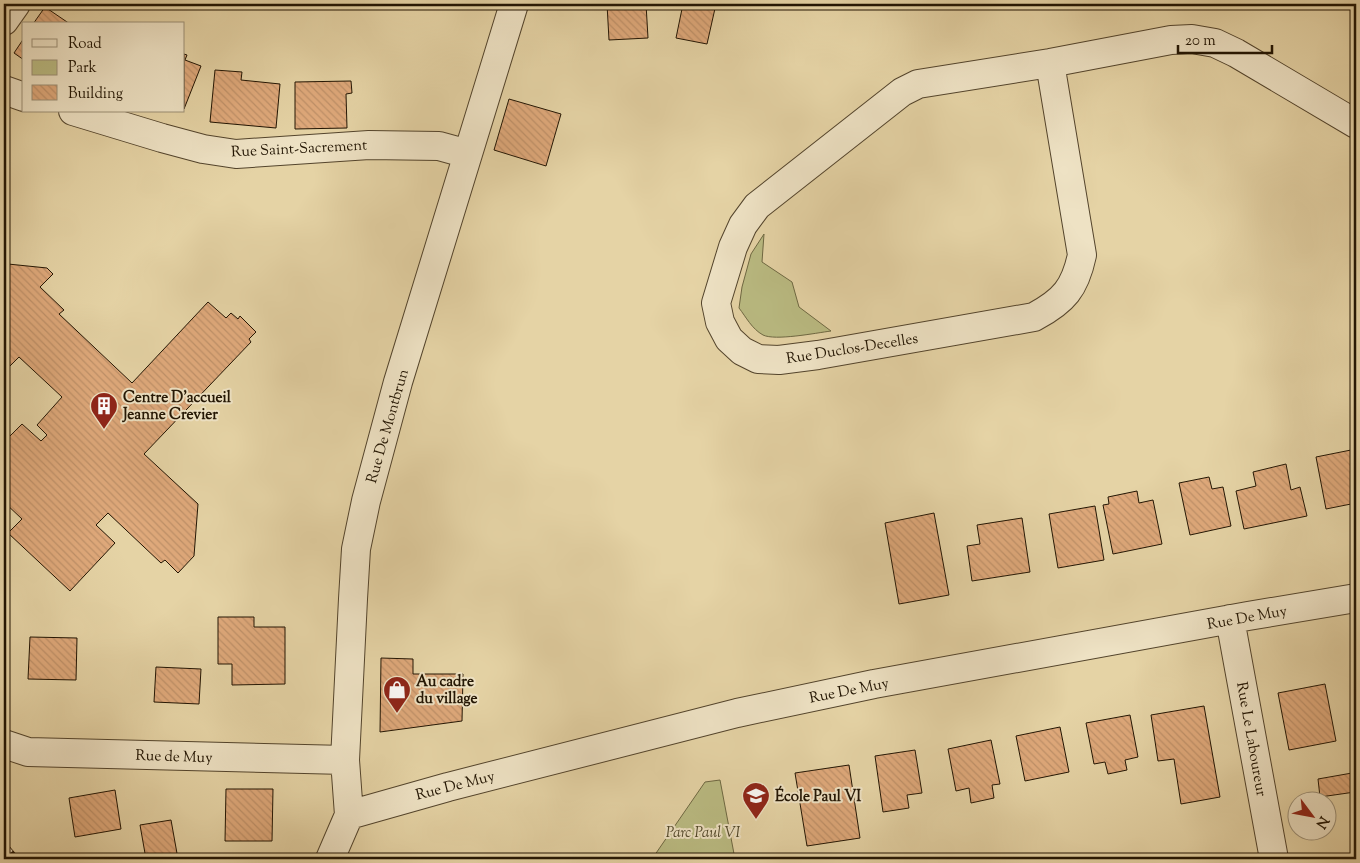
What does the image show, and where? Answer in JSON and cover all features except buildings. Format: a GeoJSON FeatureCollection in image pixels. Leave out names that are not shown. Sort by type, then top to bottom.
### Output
{"type":"FeatureCollection","features":[{"type":"Feature","properties":{"kind":"street"},"geometry":{"type":"LineString","coordinates":[[4,21],[16,4]]}},
{"type":"Feature","properties":{"kind":"street","name":"Rue De Montbrun"},"geometry":{"type":"LineString","coordinates":[[330,859],[349,814],[345,760],[356,549],[366,501],[383,433],[514,4]]}},
{"type":"Feature","properties":{"kind":"street","name":"Rue Duclos-Decelles"},"geometry":{"type":"LineString","coordinates":[[1050,63],[1082,255],[1079,270],[1072,287],[1062,299],[1034,317],[818,355],[779,360],[758,359],[742,352],[729,339],[720,322],[716,303],[742,225],[757,206],[902,92],[918,84],[1050,63],[1171,40],[1192,39],[1215,43],[1236,53],[1356,124]]}},
{"type":"Feature","properties":{"kind":"street"},"geometry":{"type":"LineString","coordinates":[[4,90],[22,95]]}},
{"type":"Feature","properties":{"kind":"street","name":"Rue Saint-Sacrement"},"geometry":{"type":"LineString","coordinates":[[76,112],[203,149],[236,154],[369,144],[439,146],[468,154]]}},
{"type":"Feature","properties":{"kind":"street","name":"Rue De Muy"},"geometry":{"type":"LineString","coordinates":[[349,814],[738,713],[874,684],[1356,598]]}},
{"type":"Feature","properties":{"kind":"street","name":"Rue Le Laboureur"},"geometry":{"type":"LineString","coordinates":[[1230,619],[1274,859]]}},
{"type":"Feature","properties":{"kind":"street","name":"Rue de Muy"},"geometry":{"type":"LineString","coordinates":[[4,744],[28,752],[345,760]]}},
{"type":"Feature","properties":{"kind":"green space"},"geometry":{"type":"Polygon","coordinates":[[[764,234],[762,262],[792,282],[799,307],[831,331],[796,336],[769,337],[756,330],[739,308],[742,287],[751,254],[764,234]]]}},
{"type":"Feature","properties":{"kind":"green space","name":"Parc Paul VI"},"geometry":{"type":"Polygon","coordinates":[[[720,780],[735,859],[652,859],[705,782],[720,780]]]}},
{"type":"Feature","properties":{"kind":"railway"},"geometry":{"type":"LineString","coordinates":[[4,844],[17,859]]}},
{"type":"Feature","properties":{"kind":"place","name":"Centre D'accueil Jeanne Crevier"},"geometry":{"type":"Point","coordinates":[104,430]}},
{"type":"Feature","properties":{"kind":"place","name":"Au cadre du village"},"geometry":{"type":"Point","coordinates":[397,714]}},
{"type":"Feature","properties":{"kind":"place","name":"École Paul VI"},"geometry":{"type":"Point","coordinates":[756,820]}}]}
